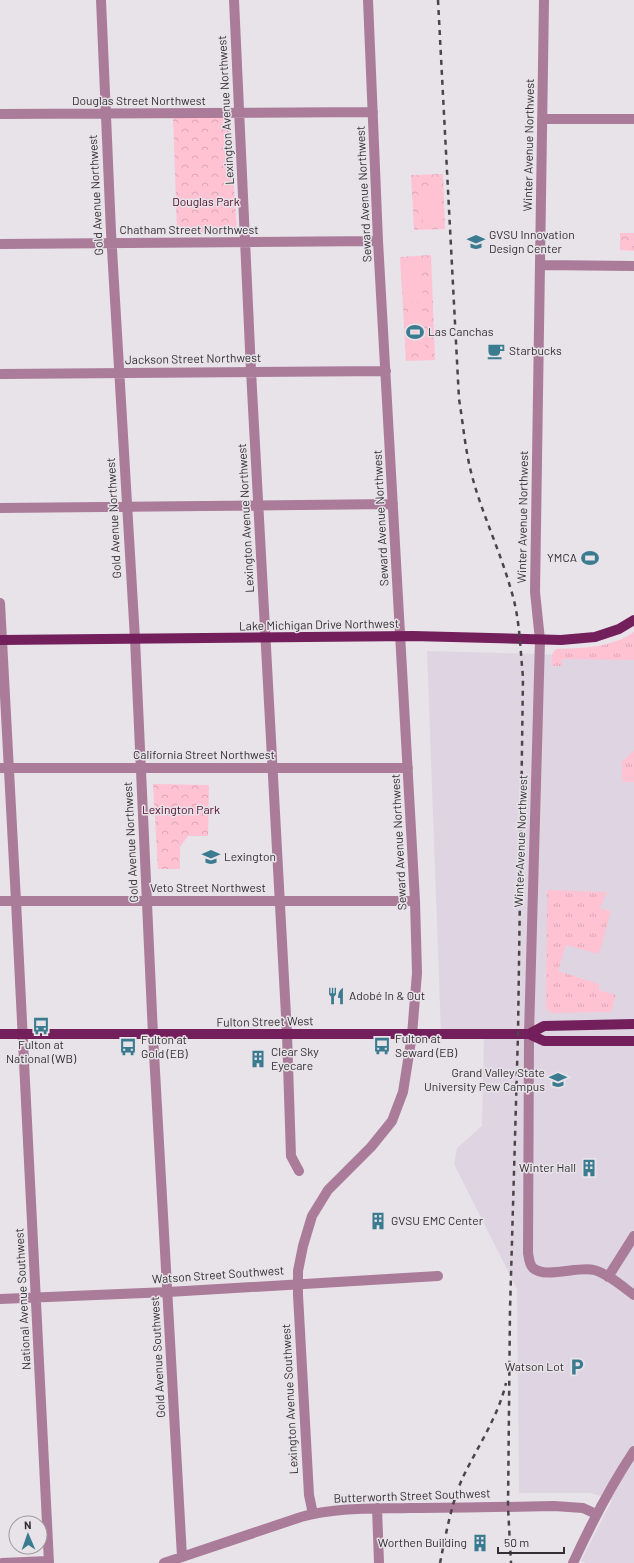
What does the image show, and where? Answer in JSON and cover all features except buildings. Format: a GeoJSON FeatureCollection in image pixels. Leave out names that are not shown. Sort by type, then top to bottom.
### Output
{"type":"FeatureCollection","features":[{"type":"Feature","properties":{"kind":"main road","name":"Lake Michigan Drive Northwest"},"geometry":{"type":"LineString","coordinates":[[1,640],[400,636],[540,640],[595,637],[619,629],[634,620]]}},
{"type":"Feature","properties":{"kind":"main road","name":"Fulton Street West"},"geometry":{"type":"LineString","coordinates":[[529,1034],[544,1026],[634,1024]]}},
{"type":"Feature","properties":{"kind":"main road","name":"Fulton Street West"},"geometry":{"type":"LineString","coordinates":[[0,1034],[529,1034],[544,1041],[634,1041]]}},
{"type":"Feature","properties":{"kind":"street","name":"Gold Avenue Northwest"},"geometry":{"type":"LineString","coordinates":[[101,0],[111,243],[135,639],[154,1035]]}},
{"type":"Feature","properties":{"kind":"street","name":"Lexington Avenue Northwest"},"geometry":{"type":"LineString","coordinates":[[234,0],[251,371],[287,1034]]}},
{"type":"Feature","properties":{"kind":"street","name":"Seward Avenue Northwest"},"geometry":{"type":"LineString","coordinates":[[297,1283],[303,1246],[312,1216],[328,1190],[371,1147],[392,1121],[403,1092],[412,1035],[417,973],[408,768],[378,241],[368,0]]}},
{"type":"Feature","properties":{"kind":"street","name":"Winter Avenue Northwest"},"geometry":{"type":"LineString","coordinates":[[544,0],[535,592],[540,640],[529,1034],[528,1253],[529,1260],[533,1268],[542,1272],[588,1269],[597,1271],[608,1277]]}},
{"type":"Feature","properties":{"kind":"street","name":"Douglas Street Northwest"},"geometry":{"type":"LineString","coordinates":[[0,114],[239,114],[373,112]]}},
{"type":"Feature","properties":{"kind":"street"},"geometry":{"type":"LineString","coordinates":[[542,119],[634,119]]}},
{"type":"Feature","properties":{"kind":"street","name":"Chatham Street Northwest"},"geometry":{"type":"LineString","coordinates":[[0,244],[378,241]]}},
{"type":"Feature","properties":{"kind":"street"},"geometry":{"type":"LineString","coordinates":[[540,265],[634,266]]}},
{"type":"Feature","properties":{"kind":"street","name":"Jackson Street Northwest"},"geometry":{"type":"LineString","coordinates":[[0,374],[386,371]]}},
{"type":"Feature","properties":{"kind":"street"},"geometry":{"type":"LineString","coordinates":[[0,508],[393,504]]}},
{"type":"Feature","properties":{"kind":"street","name":"National Avenue Southwest"},"geometry":{"type":"LineString","coordinates":[[0,604],[5,768],[16,901],[48,1562]]}},
{"type":"Feature","properties":{"kind":"street","name":"California Street Northwest"},"geometry":{"type":"LineString","coordinates":[[5,768],[408,768]]}},
{"type":"Feature","properties":{"kind":"street","name":"Veto Street Northwest"},"geometry":{"type":"LineString","coordinates":[[0,901],[415,901]]}},
{"type":"Feature","properties":{"kind":"street"},"geometry":{"type":"LineString","coordinates":[[287,1034],[291,1156],[299,1171]]}},
{"type":"Feature","properties":{"kind":"street","name":"Gold Avenue Southwest"},"geometry":{"type":"LineString","coordinates":[[154,1035],[182,1557]]}},
{"type":"Feature","properties":{"kind":"street"},"geometry":{"type":"LineString","coordinates":[[634,1236],[608,1277],[634,1295]]}},
{"type":"Feature","properties":{"kind":"street","name":"Watson Street Southwest"},"geometry":{"type":"LineString","coordinates":[[0,1299],[168,1292],[297,1283],[438,1276]]}},
{"type":"Feature","properties":{"kind":"street","name":"Lexington Avenue Southwest"},"geometry":{"type":"LineString","coordinates":[[297,1283],[309,1495],[313,1514]]}},
{"type":"Feature","properties":{"kind":"street"},"geometry":{"type":"LineString","coordinates":[[573,1563],[596,1514],[634,1451]]}},
{"type":"Feature","properties":{"kind":"street","name":"Butterworth Street Southwest"},"geometry":{"type":"LineString","coordinates":[[164,1563],[313,1514],[342,1510],[377,1508],[556,1506],[583,1508],[596,1514]]}},
{"type":"Feature","properties":{"kind":"street"},"geometry":{"type":"LineString","coordinates":[[377,1508],[379,1563]]}},
{"type":"Feature","properties":{"kind":"street"},"geometry":{"type":"LineString","coordinates":[[2,1563],[48,1562]]}},
{"type":"Feature","properties":{"kind":"shaded area","name":"Grand Valley State University Pew Campus"},"geometry":{"type":"Polygon","coordinates":[[[634,640],[634,1563],[586,1563],[581,1561],[612,1500],[591,1493],[519,1493],[517,1289],[454,1164],[457,1148],[482,1126],[484,1034],[441,1034],[427,651],[573,655],[634,640]]]}},
{"type":"Feature","properties":{"kind":"green space","name":"Douglas Park"},"geometry":{"type":"Polygon","coordinates":[[[173,116],[229,116],[237,229],[232,232],[177,233],[173,116]]]}},
{"type":"Feature","properties":{"kind":"green space"},"geometry":{"type":"Polygon","coordinates":[[[443,174],[445,229],[414,230],[411,175],[443,174]]]}},
{"type":"Feature","properties":{"kind":"green space"},"geometry":{"type":"Polygon","coordinates":[[[441,188],[443,224],[423,225],[421,189],[441,188]]]}},
{"type":"Feature","properties":{"kind":"green space"},"geometry":{"type":"Polygon","coordinates":[[[620,233],[634,233],[634,251],[620,250],[620,233]]]}},
{"type":"Feature","properties":{"kind":"green space"},"geometry":{"type":"Polygon","coordinates":[[[431,255],[435,360],[406,361],[400,257],[431,255]]]}},
{"type":"Feature","properties":{"kind":"green space"},"geometry":{"type":"Polygon","coordinates":[[[421,261],[423,302],[403,303],[401,262],[421,261]]]}},
{"type":"Feature","properties":{"kind":"green space","name":"Las Canchas"},"geometry":{"type":"Polygon","coordinates":[[[424,311],[425,352],[406,353],[404,312],[424,311]]]}},
{"type":"Feature","properties":{"kind":"green space"},"geometry":{"type":"Polygon","coordinates":[[[634,632],[634,660],[562,659],[562,666],[552,666],[552,654],[556,649],[606,644],[634,632]]]}},
{"type":"Feature","properties":{"kind":"green space"},"geometry":{"type":"Polygon","coordinates":[[[634,750],[634,782],[622,782],[622,762],[634,750]]]}},
{"type":"Feature","properties":{"kind":"green space","name":"Lexington Park"},"geometry":{"type":"Polygon","coordinates":[[[153,784],[209,785],[208,836],[188,836],[180,847],[180,869],[158,869],[153,784]]]}},
{"type":"Feature","properties":{"kind":"green space"},"geometry":{"type":"Polygon","coordinates":[[[547,890],[607,892],[600,908],[611,911],[599,954],[566,945],[558,971],[599,984],[599,990],[616,995],[611,1012],[551,1013],[546,1008],[547,890]]]}},
{"type":"Feature","properties":{"kind":"railway"},"geometry":{"type":"LineString","coordinates":[[438,0],[459,399],[466,445],[475,487],[502,560],[514,601],[518,622],[523,677],[518,1034],[510,1310],[508,1507],[511,1563]]}},
{"type":"Feature","properties":{"kind":"railway"},"geometry":{"type":"LineString","coordinates":[[440,1563],[449,1519],[459,1487],[493,1420],[506,1383]]}},
{"type":"Feature","properties":{"kind":"place","name":"GVSU Innovation Design Center"},"geometry":{"type":"Point","coordinates":[476,242]}},
{"type":"Feature","properties":{"kind":"place","name":"Las Canchas"},"geometry":{"type":"Point","coordinates":[415,332]}},
{"type":"Feature","properties":{"kind":"place","name":"Starbucks"},"geometry":{"type":"Point","coordinates":[496,351]}},
{"type":"Feature","properties":{"kind":"place","name":"YMCA"},"geometry":{"type":"Point","coordinates":[590,558]}},
{"type":"Feature","properties":{"kind":"place","name":"Lexington"},"geometry":{"type":"Point","coordinates":[211,857]}},
{"type":"Feature","properties":{"kind":"place","name":"Adobé In & Out"},"geometry":{"type":"Point","coordinates":[336,996]}},
{"type":"Feature","properties":{"kind":"place","name":"Fulton at National (WB)"},"geometry":{"type":"Point","coordinates":[41,1026]}},
{"type":"Feature","properties":{"kind":"place","name":"Fulton at Seward (EB)"},"geometry":{"type":"Point","coordinates":[382,1046]}},
{"type":"Feature","properties":{"kind":"place","name":"Fulton at Gold (EB)"},"geometry":{"type":"Point","coordinates":[128,1047]}},
{"type":"Feature","properties":{"kind":"place","name":"Clear Sky Eyecare"},"geometry":{"type":"Point","coordinates":[258,1059]}},
{"type":"Feature","properties":{"kind":"place","name":"Grand Valley State University Pew Campus"},"geometry":{"type":"Point","coordinates":[558,1080]}},
{"type":"Feature","properties":{"kind":"place","name":"Winter Hall"},"geometry":{"type":"Point","coordinates":[589,1168]}},
{"type":"Feature","properties":{"kind":"place","name":"GVSU EMC Center"},"geometry":{"type":"Point","coordinates":[378,1221]}},
{"type":"Feature","properties":{"kind":"place","name":"Watson Lot"},"geometry":{"type":"Point","coordinates":[577,1367]}},
{"type":"Feature","properties":{"kind":"place","name":"Worthen Building"},"geometry":{"type":"Point","coordinates":[480,1543]}}]}
